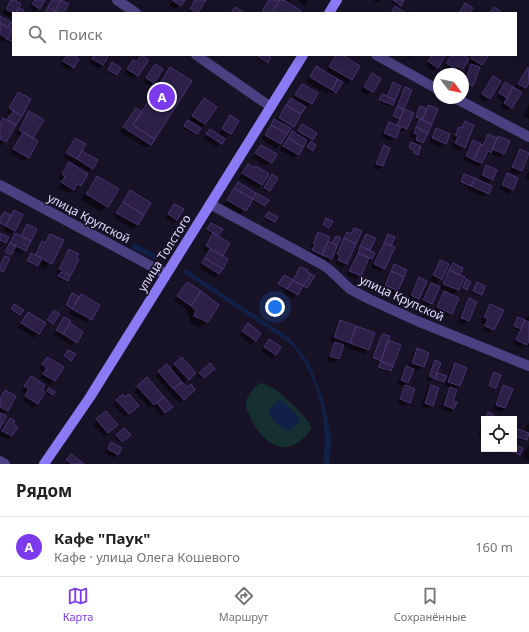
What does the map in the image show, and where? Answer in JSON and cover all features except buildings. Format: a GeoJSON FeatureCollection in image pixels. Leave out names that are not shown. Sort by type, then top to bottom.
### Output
{"type":"FeatureCollection","features":[{"type":"Feature","properties":{"kind":"main road"},"geometry":{"type":"LineString","coordinates":[[330,12],[337,0]]}},
{"type":"Feature","properties":{"kind":"main road","name":"улица Толстого"},"geometry":{"type":"LineString","coordinates":[[44,464],[90,397],[302,56]]}},
{"type":"Feature","properties":{"kind":"street"},"geometry":{"type":"LineString","coordinates":[[117,0],[135,12]]}},
{"type":"Feature","properties":{"kind":"street"},"geometry":{"type":"LineString","coordinates":[[197,56],[271,107]]}},
{"type":"Feature","properties":{"kind":"street"},"geometry":{"type":"LineString","coordinates":[[378,56],[433,87]]}},
{"type":"Feature","properties":{"kind":"street"},"geometry":{"type":"LineString","coordinates":[[466,104],[529,137]]}},
{"type":"Feature","properties":{"kind":"street","name":"улица Крупской"},"geometry":{"type":"LineString","coordinates":[[0,185],[166,274]]}},
{"type":"Feature","properties":{"kind":"street","name":"улица Крупской"},"geometry":{"type":"LineString","coordinates":[[210,204],[330,270],[350,289],[369,299],[417,321],[529,366]]}},
{"type":"Feature","properties":{"kind":"street"},"geometry":{"type":"LineString","coordinates":[[0,460],[5,464]]}},
{"type":"Feature","properties":{"kind":"green space"},"geometry":{"type":"Polygon","coordinates":[[[260,383],[267,385],[280,393],[309,423],[311,428],[307,435],[297,443],[289,447],[275,445],[269,442],[253,424],[246,404],[247,399],[253,389],[260,383]],[[278,401],[270,410],[300,422],[297,415],[278,401]]]}},
{"type":"Feature","properties":{"kind":"water"},"geometry":{"type":"Polygon","coordinates":[[[135,243],[157,257],[154,259],[132,249],[132,244],[135,243]]]}},
{"type":"Feature","properties":{"kind":"water"},"geometry":{"type":"Polygon","coordinates":[[[184,270],[192,273],[290,338],[309,363],[323,399],[332,441],[329,464],[323,464],[324,432],[320,400],[315,384],[300,356],[290,343],[184,273],[184,270]]]}},
{"type":"Feature","properties":{"kind":"water"},"geometry":{"type":"Polygon","coordinates":[[[278,400],[287,405],[299,419],[300,422],[290,431],[287,431],[281,427],[268,413],[278,400]]]}},
{"type":"Feature","properties":{"kind":"place","name":"Кафе \"Паук\""},"geometry":{"type":"Point","coordinates":[162,97]}}]}
